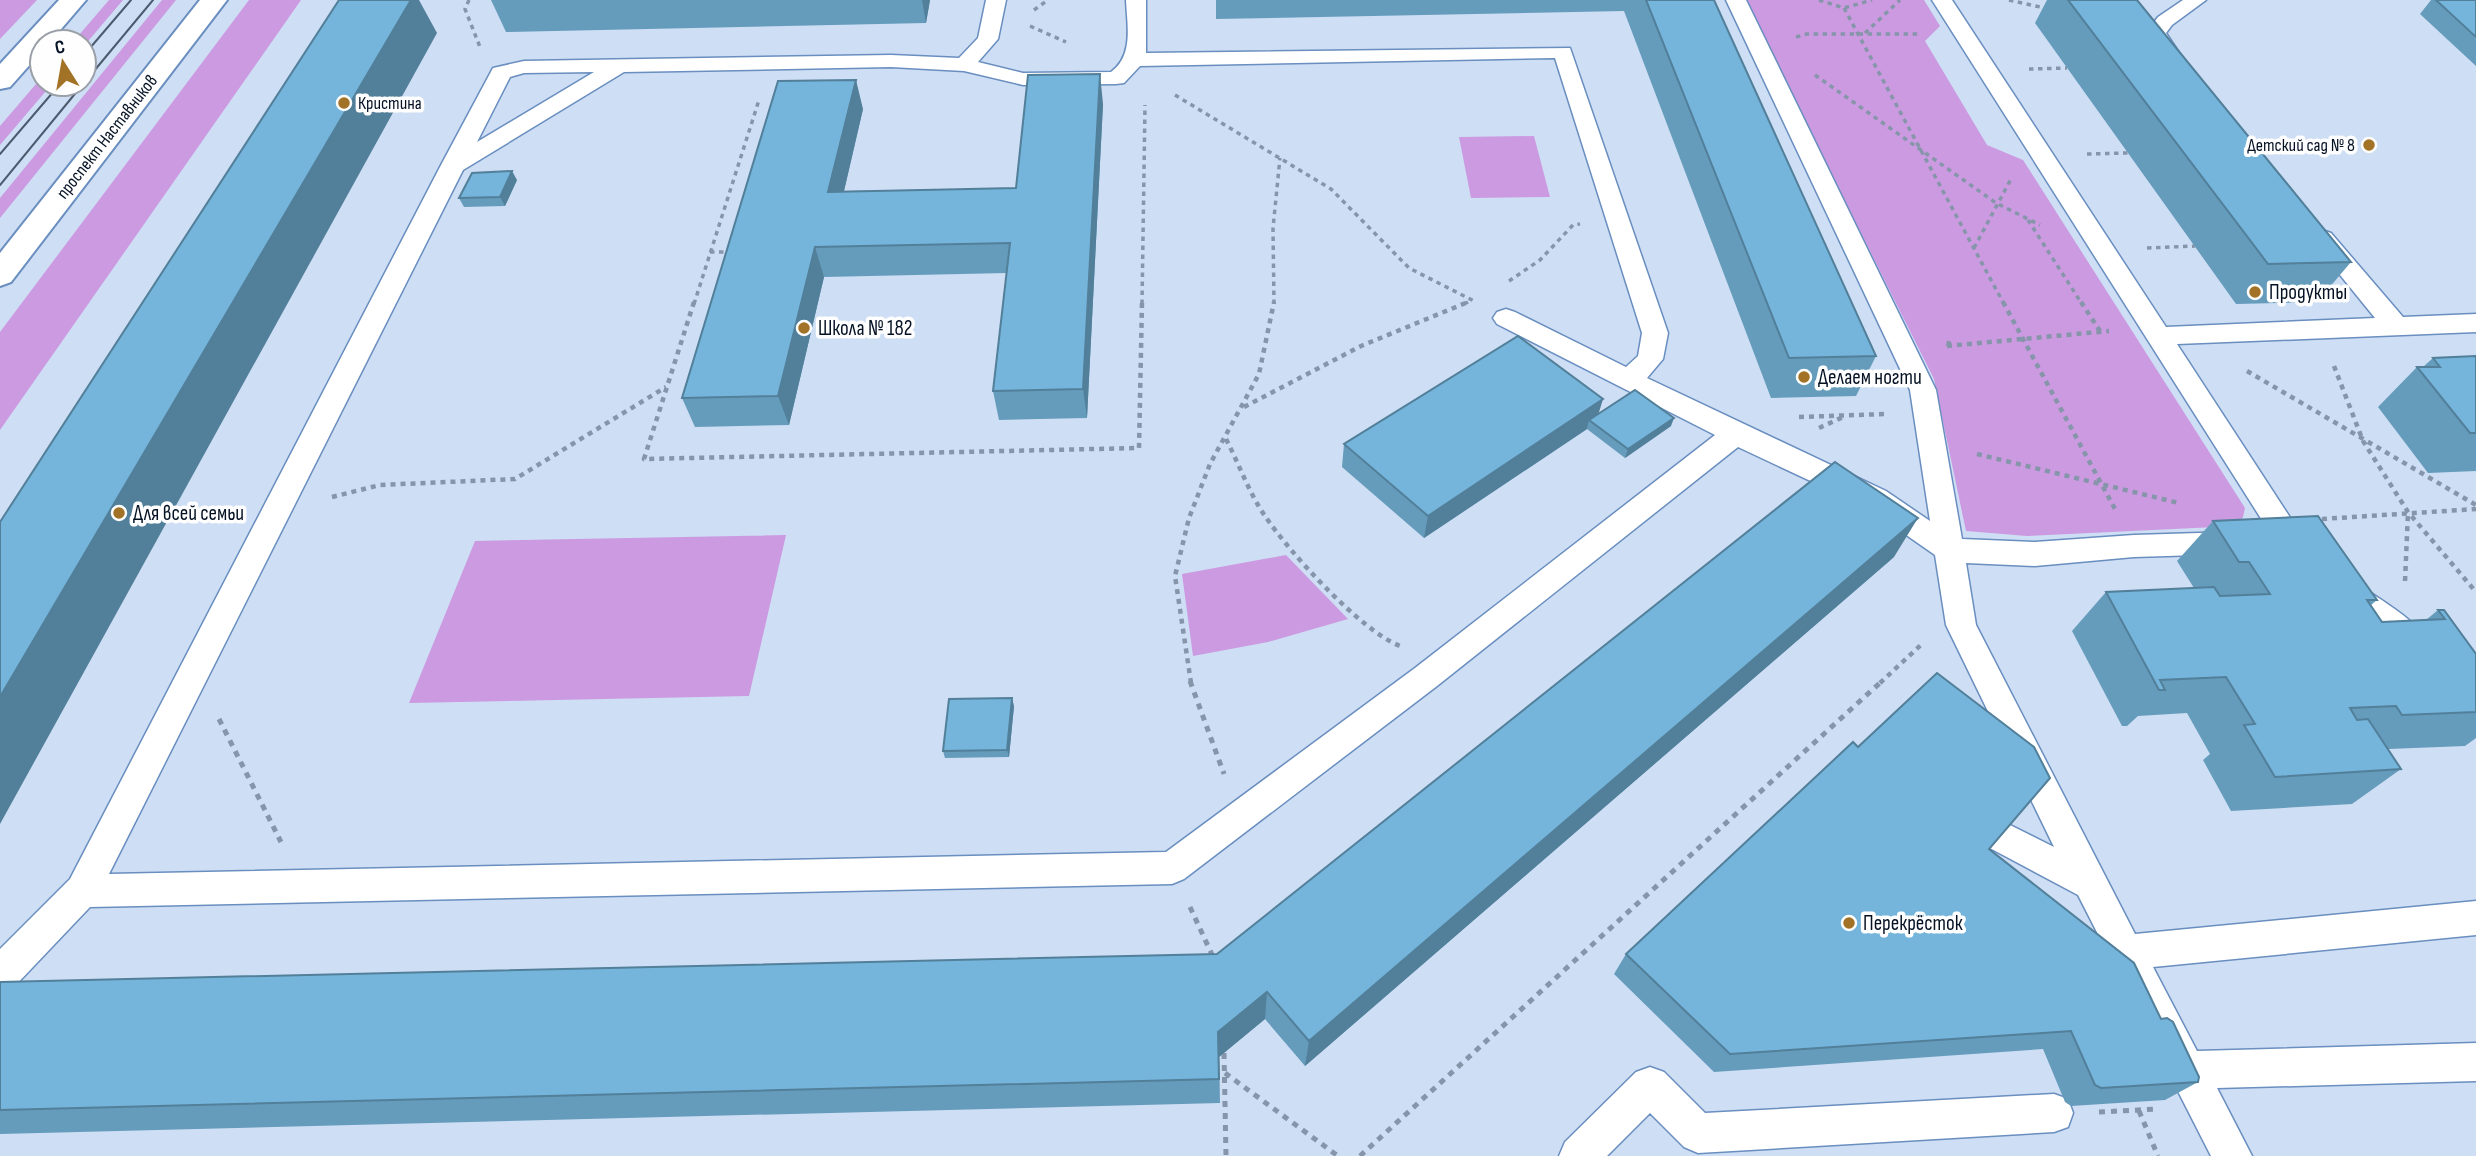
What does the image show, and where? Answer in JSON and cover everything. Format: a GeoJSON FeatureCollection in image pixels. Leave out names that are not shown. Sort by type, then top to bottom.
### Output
{"type":"FeatureCollection","features":[{"type":"Feature","properties":{"kind":"main road"},"geometry":{"type":"LineString","coordinates":[[0,81],[73,0]]}},
{"type":"Feature","properties":{"kind":"main road","name":"проспект Наставников"},"geometry":{"type":"LineString","coordinates":[[0,275],[214,0]]}},
{"type":"Feature","properties":{"kind":"lane"},"geometry":{"type":"LineString","coordinates":[[1132,65],[1136,0]]}},
{"type":"Feature","properties":{"kind":"lane"},"geometry":{"type":"LineString","coordinates":[[1942,0],[2282,531],[2318,571],[2402,633],[2438,668]]}},
{"type":"Feature","properties":{"kind":"lane"},"geometry":{"type":"LineString","coordinates":[[2188,77],[2162,46],[2155,33],[2165,21],[2196,0]]}},
{"type":"Feature","properties":{"kind":"lane"},"geometry":{"type":"LineString","coordinates":[[1712,4],[1737,2],[1923,390],[1961,625],[2090,883],[2232,1156]]}},
{"type":"Feature","properties":{"kind":"lane"},"geometry":{"type":"LineString","coordinates":[[964,65],[988,39],[995,4]]}},
{"type":"Feature","properties":{"kind":"lane"},"geometry":{"type":"LineString","coordinates":[[0,975],[82,891],[501,73],[524,67],[891,61],[964,65],[1023,79],[1116,78],[1132,65],[1563,52],[1655,333],[1650,359],[1629,380]]}},
{"type":"Feature","properties":{"kind":"lane"},"geometry":{"type":"LineString","coordinates":[[451,167],[619,66]]}},
{"type":"Feature","properties":{"kind":"lane"},"geometry":{"type":"LineString","coordinates":[[2309,222],[2396,326]]}},
{"type":"Feature","properties":{"kind":"lane"},"geometry":{"type":"LineString","coordinates":[[1506,318],[1736,434],[1876,499],[1948,549],[1989,554],[2035,554],[2282,531]]}},
{"type":"Feature","properties":{"kind":"lane"},"geometry":{"type":"LineString","coordinates":[[2154,331],[2183,333],[2476,323]]}},
{"type":"Feature","properties":{"kind":"lane"},"geometry":{"type":"LineString","coordinates":[[82,891],[1172,868],[1443,663],[1736,434]]}},
{"type":"Feature","properties":{"kind":"lane"},"geometry":{"type":"LineString","coordinates":[[1998,835],[2090,883]]}},
{"type":"Feature","properties":{"kind":"lane"},"geometry":{"type":"LineString","coordinates":[[2127,951],[2476,918]]}},
{"type":"Feature","properties":{"kind":"lane"},"geometry":{"type":"LineString","coordinates":[[2189,1070],[2476,1062]]}},
{"type":"Feature","properties":{"kind":"lane"},"geometry":{"type":"LineString","coordinates":[[1579,1156],[1650,1086],[1698,1133],[2054,1113]]}},
{"type":"Feature","properties":{"kind":"path"},"geometry":{"type":"LineString","coordinates":[[469,0],[465,9],[485,63],[501,73]]}},
{"type":"Feature","properties":{"kind":"path"},"geometry":{"type":"LineString","coordinates":[[1819,0],[1844,8],[1872,0]]}},
{"type":"Feature","properties":{"kind":"path"},"geometry":{"type":"LineString","coordinates":[[1865,34],[1900,0]]}},
{"type":"Feature","properties":{"kind":"path"},"geometry":{"type":"LineString","coordinates":[[2009,0],[2058,11]]}},
{"type":"Feature","properties":{"kind":"path"},"geometry":{"type":"LineString","coordinates":[[995,4],[1132,65],[1158,85],[1331,189],[1409,268],[1506,318]]}},
{"type":"Feature","properties":{"kind":"path"},"geometry":{"type":"LineString","coordinates":[[1844,8],[2134,546]]}},
{"type":"Feature","properties":{"kind":"path"},"geometry":{"type":"LineString","coordinates":[[1794,37],[1807,34],[1962,33]]}},
{"type":"Feature","properties":{"kind":"path"},"geometry":{"type":"LineString","coordinates":[[1815,75],[1918,145],[1996,203],[2051,230]]}},
{"type":"Feature","properties":{"kind":"path"},"geometry":{"type":"LineString","coordinates":[[771,100],[758,100],[644,459],[1139,448],[1145,105]]}},
{"type":"Feature","properties":{"kind":"path"},"geometry":{"type":"LineString","coordinates":[[1974,249],[1996,203],[2033,143]]}},
{"type":"Feature","properties":{"kind":"path"},"geometry":{"type":"LineString","coordinates":[[1246,812],[1223,773],[1188,676],[1175,576],[1189,518],[1210,464],[1226,439],[1259,373],[1274,309],[1273,228],[1280,158]]}},
{"type":"Feature","properties":{"kind":"path"},"geometry":{"type":"LineString","coordinates":[[2027,218],[2100,331]]}},
{"type":"Feature","properties":{"kind":"path"},"geometry":{"type":"LineString","coordinates":[[1503,285],[1540,260],[1573,225],[1618,223]]}},
{"type":"Feature","properties":{"kind":"path"},"geometry":{"type":"LineString","coordinates":[[710,252],[734,252]]}},
{"type":"Feature","properties":{"kind":"path"},"geometry":{"type":"LineString","coordinates":[[1243,407],[1361,346],[1483,296]]}},
{"type":"Feature","properties":{"kind":"path"},"geometry":{"type":"LineString","coordinates":[[2320,329],[2363,441],[2408,512],[2476,592]]}},
{"type":"Feature","properties":{"kind":"path"},"geometry":{"type":"LineString","coordinates":[[1904,350],[2100,331],[2154,331]]}},
{"type":"Feature","properties":{"kind":"path"},"geometry":{"type":"LineString","coordinates":[[2183,333],[2476,507]]}},
{"type":"Feature","properties":{"kind":"path"},"geometry":{"type":"LineString","coordinates":[[1948,346],[1950,338]]}},
{"type":"Feature","properties":{"kind":"path"},"geometry":{"type":"LineString","coordinates":[[276,511],[380,485],[515,480],[667,386]]}},
{"type":"Feature","properties":{"kind":"path"},"geometry":{"type":"LineString","coordinates":[[1791,417],[1926,413]]}},
{"type":"Feature","properties":{"kind":"path"},"geometry":{"type":"LineString","coordinates":[[1226,439],[1264,515],[1287,547],[1357,618],[1387,641],[1443,663]]}},
{"type":"Feature","properties":{"kind":"path"},"geometry":{"type":"LineString","coordinates":[[1932,443],[2192,506]]}},
{"type":"Feature","properties":{"kind":"path"},"geometry":{"type":"LineString","coordinates":[[2282,531],[2408,512],[2476,507]]}},
{"type":"Feature","properties":{"kind":"path"},"geometry":{"type":"LineString","coordinates":[[2402,633],[2408,512]]}},
{"type":"Feature","properties":{"kind":"path"},"geometry":{"type":"LineString","coordinates":[[1360,1156],[1959,611]]}},
{"type":"Feature","properties":{"kind":"path"},"geometry":{"type":"LineString","coordinates":[[194,672],[304,887]]}},
{"type":"Feature","properties":{"kind":"path"},"geometry":{"type":"LineString","coordinates":[[1172,868],[1217,966]]}},
{"type":"Feature","properties":{"kind":"path"},"geometry":{"type":"LineString","coordinates":[[1224,1053],[1226,1156]]}},
{"type":"Feature","properties":{"kind":"path"},"geometry":{"type":"LineString","coordinates":[[1224,1073],[1338,1156]]}},
{"type":"Feature","properties":{"kind":"path"},"geometry":{"type":"LineString","coordinates":[[2139,1111],[2158,1156]]}},
{"type":"Feature","properties":{"kind":"shaded area"},"geometry":{"type":"Polygon","coordinates":[[[0,0],[37,0],[0,39],[0,0]]]}},
{"type":"Feature","properties":{"kind":"shaded area"},"geometry":{"type":"Polygon","coordinates":[[[109,0],[123,0],[98,29],[85,28],[109,0]]]}},
{"type":"Feature","properties":{"kind":"shaded area"},"geometry":{"type":"Polygon","coordinates":[[[162,0],[176,0],[98,97],[98,78],[162,0]]]}},
{"type":"Feature","properties":{"kind":"shaded area"},"geometry":{"type":"Polygon","coordinates":[[[249,0],[301,0],[0,430],[0,332],[249,0]]]}},
{"type":"Feature","properties":{"kind":"shaded area"},"geometry":{"type":"Polygon","coordinates":[[[1744,0],[1924,0],[1940,26],[1925,41],[1987,145],[2023,160],[2245,508],[2237,526],[2027,536],[1966,531],[1934,379],[1744,0]]]}},
{"type":"Feature","properties":{"kind":"shaded area"},"geometry":{"type":"Polygon","coordinates":[[[28,93],[28,98],[40,98],[0,145],[0,126],[28,93]]]}},
{"type":"Feature","properties":{"kind":"shaded area"},"geometry":{"type":"Polygon","coordinates":[[[82,98],[97,98],[0,218],[0,198],[82,98]]]}},
{"type":"Feature","properties":{"kind":"shaded area"},"geometry":{"type":"Polygon","coordinates":[[[1534,136],[1550,197],[1471,198],[1459,137],[1534,136]]]}},
{"type":"Feature","properties":{"kind":"shaded area"},"geometry":{"type":"Polygon","coordinates":[[[786,535],[749,696],[409,703],[475,541],[786,535]]]}},
{"type":"Feature","properties":{"kind":"shaded area"},"geometry":{"type":"Polygon","coordinates":[[[1286,555],[1348,619],[1268,642],[1193,656],[1182,574],[1286,555]]]}},
{"type":"Feature","properties":{"kind":"building"},"geometry":{"type":"Polygon","coordinates":[[[339,0],[411,0],[0,697],[0,522],[339,0]]]}},
{"type":"Feature","properties":{"kind":"building"},"geometry":{"type":"Polygon","coordinates":[[[1646,0],[1714,0],[1876,356],[1789,358],[1646,0]]]}},
{"type":"Feature","properties":{"kind":"building"},"geometry":{"type":"Polygon","coordinates":[[[2068,0],[2137,0],[2351,262],[2268,264],[2068,0]]]}},
{"type":"Feature","properties":{"kind":"building"},"geometry":{"type":"Polygon","coordinates":[[[2436,0],[2476,0],[2476,37],[2436,0]]]}},
{"type":"Feature","properties":{"kind":"building"},"geometry":{"type":"Polygon","coordinates":[[[1100,74],[1083,389],[993,391],[1010,243],[815,247],[778,396],[682,398],[778,81],[856,80],[828,192],[1016,188],[1028,75],[1100,74]]]}},
{"type":"Feature","properties":{"kind":"building"},"geometry":{"type":"Polygon","coordinates":[[[512,171],[500,197],[459,198],[472,173],[512,171]]]}},
{"type":"Feature","properties":{"kind":"building"},"geometry":{"type":"Polygon","coordinates":[[[1518,336],[1603,399],[1428,516],[1344,444],[1518,336]]]}},
{"type":"Feature","properties":{"kind":"building"},"geometry":{"type":"Polygon","coordinates":[[[2476,356],[2476,433],[2470,433],[2417,367],[2440,367],[2433,358],[2476,356]]]}},
{"type":"Feature","properties":{"kind":"building"},"geometry":{"type":"Polygon","coordinates":[[[1635,390],[1674,418],[1628,449],[1589,420],[1635,390]]]}},
{"type":"Feature","properties":{"kind":"building"},"geometry":{"type":"Polygon","coordinates":[[[1835,462],[1918,518],[1309,1041],[1267,992],[1218,1032],[1219,1079],[0,1110],[0,982],[1217,954],[1835,462]]]}},
{"type":"Feature","properties":{"kind":"building"},"geometry":{"type":"Polygon","coordinates":[[[2318,516],[2377,600],[2367,600],[2382,622],[2445,619],[2438,610],[2444,610],[2476,654],[2476,712],[2402,715],[2396,706],[2350,708],[2357,720],[2368,719],[2401,769],[2275,777],[2244,725],[2255,724],[2226,677],[2160,680],[2165,690],[2159,690],[2106,592],[2214,587],[2220,596],[2270,594],[2249,562],[2239,562],[2213,521],[2318,516]]]}},
{"type":"Feature","properties":{"kind":"building","name":"Перекрёсток"},"geometry":{"type":"Polygon","coordinates":[[[1937,673],[2034,747],[2050,778],[1989,849],[2134,963],[2161,1019],[2167,1018],[2173,1022],[2199,1077],[2198,1082],[2101,1088],[2095,1085],[2071,1031],[1730,1054],[1626,954],[1853,742],[1858,747],[1937,673]]]}},
{"type":"Feature","properties":{"kind":"building"},"geometry":{"type":"Polygon","coordinates":[[[1012,698],[1007,750],[943,751],[949,699],[1012,698]]]}},
{"type":"Feature","properties":{"kind":"tram line"},"geometry":{"type":"LineString","coordinates":[[98,39],[131,0]]}},
{"type":"Feature","properties":{"kind":"tram line"},"geometry":{"type":"LineString","coordinates":[[98,66],[153,0]]}},
{"type":"Feature","properties":{"kind":"tram line"},"geometry":{"type":"LineString","coordinates":[[0,154],[48,98]]}},
{"type":"Feature","properties":{"kind":"tram line"},"geometry":{"type":"LineString","coordinates":[[0,185],[71,98]]}},
{"type":"Feature","properties":{"kind":"place","name":"Кристина"},"geometry":{"type":"Point","coordinates":[344,103]}},
{"type":"Feature","properties":{"kind":"place","name":"Детский сад № 8"},"geometry":{"type":"Point","coordinates":[2369,145]}},
{"type":"Feature","properties":{"kind":"place","name":"Продукты"},"geometry":{"type":"Point","coordinates":[2255,292]}},
{"type":"Feature","properties":{"kind":"place","name":"Школа № 182"},"geometry":{"type":"Point","coordinates":[804,328]}},
{"type":"Feature","properties":{"kind":"place","name":"Делаем ногти"},"geometry":{"type":"Point","coordinates":[1804,377]}},
{"type":"Feature","properties":{"kind":"place","name":"Для всей семьи"},"geometry":{"type":"Point","coordinates":[119,513]}},
{"type":"Feature","properties":{"kind":"place","name":"Перекрёсток"},"geometry":{"type":"Point","coordinates":[1849,923]}}]}
